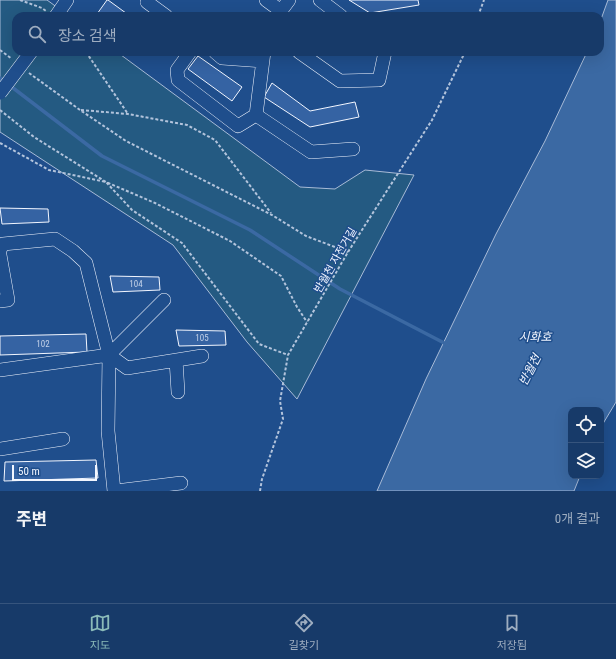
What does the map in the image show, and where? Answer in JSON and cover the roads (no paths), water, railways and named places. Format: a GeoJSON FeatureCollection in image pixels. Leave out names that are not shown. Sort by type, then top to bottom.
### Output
{"type":"FeatureCollection","features":[{"type":"Feature","properties":{"kind":"street"},"geometry":{"type":"LineString","coordinates":[[54,12],[67,0]]}},
{"type":"Feature","properties":{"kind":"street"},"geometry":{"type":"LineString","coordinates":[[148,0],[147,2],[161,12]]}},
{"type":"Feature","properties":{"kind":"street"},"geometry":{"type":"LineString","coordinates":[[266,0],[277,12]]}},
{"type":"Feature","properties":{"kind":"street"},"geometry":{"type":"LineString","coordinates":[[280,12],[289,0]]}},
{"type":"Feature","properties":{"kind":"street"},"geometry":{"type":"LineString","coordinates":[[320,0],[336,12]]}},
{"type":"Feature","properties":{"kind":"street"},"geometry":{"type":"LineString","coordinates":[[0,93],[28,56]]}},
{"type":"Feature","properties":{"kind":"street"},"geometry":{"type":"LineString","coordinates":[[187,56],[177,70],[178,80],[238,126],[256,115]]}},
{"type":"Feature","properties":{"kind":"street"},"geometry":{"type":"LineString","coordinates":[[220,56],[222,58],[263,56],[256,115]]}},
{"type":"Feature","properties":{"kind":"street"},"geometry":{"type":"LineString","coordinates":[[305,56],[340,81],[379,80],[384,56]]}},
{"type":"Feature","properties":{"kind":"street"},"geometry":{"type":"LineString","coordinates":[[256,115],[310,152],[352,149]]}},
{"type":"Feature","properties":{"kind":"street"},"geometry":{"type":"LineString","coordinates":[[0,250],[3,244],[55,239],[78,255],[86,263],[109,355],[108,431],[115,491],[161,488],[181,483]]}},
{"type":"Feature","properties":{"kind":"street"},"geometry":{"type":"LineString","coordinates":[[0,255],[8,300],[0,301]]}},
{"type":"Feature","properties":{"kind":"street"},"geometry":{"type":"LineString","coordinates":[[0,370],[109,355],[164,300]]}},
{"type":"Feature","properties":{"kind":"street"},"geometry":{"type":"LineString","coordinates":[[109,355],[127,368],[202,356]]}},
{"type":"Feature","properties":{"kind":"street"},"geometry":{"type":"LineString","coordinates":[[176,360],[178,392]]}},
{"type":"Feature","properties":{"kind":"street"},"geometry":{"type":"LineString","coordinates":[[0,449],[64,439]]}},
{"type":"Feature","properties":{"kind":"water","name":"시화호"},"geometry":{"type":"Polygon","coordinates":[[[608,0],[616,0],[616,402],[604,422],[604,407],[568,407],[568,479],[579,479],[574,491],[377,491],[426,379],[496,234],[545,141],[585,56],[604,56],[604,12],[608,0]]]}},
{"type":"Feature","properties":{"kind":"waterway"},"geometry":{"type":"LineString","coordinates":[[0,78],[102,156],[250,230],[340,289],[448,345]]}},
{"type":"Feature","properties":{"kind":"water label","name":"반월천"},"geometry":{"type":"Point","coordinates":[530,370]}}]}
